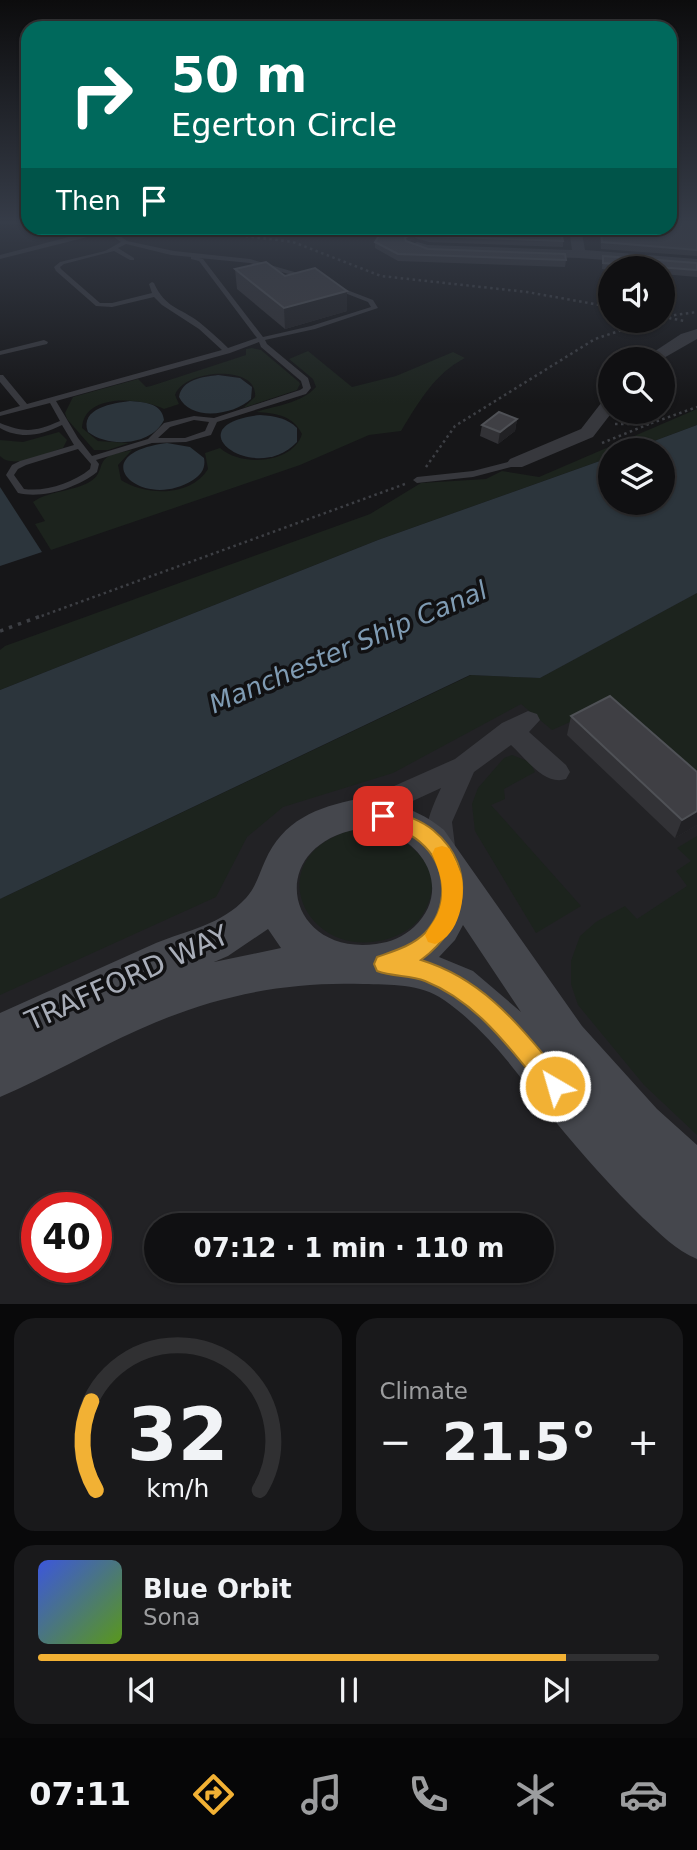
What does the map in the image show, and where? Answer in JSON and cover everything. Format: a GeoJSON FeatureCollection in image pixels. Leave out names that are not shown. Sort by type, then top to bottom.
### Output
{"type":"FeatureCollection","features":[{"type":"Feature","properties":{"kind":"street"},"geometry":{"type":"LineString","coordinates":[[670,347],[697,334]]}},
{"type":"Feature","properties":{"kind":"street"},"geometry":{"type":"LineString","coordinates":[[516,463],[587,433],[598,419]]}},
{"type":"Feature","properties":{"kind":"street"},"geometry":{"type":"LineString","coordinates":[[358,814],[464,766],[519,725],[557,772]]}},
{"type":"Feature","properties":{"kind":"street"},"geometry":{"type":"LineString","coordinates":[[371,965],[410,955],[432,940],[446,920],[453,898],[439,822],[464,766]]}},
{"type":"Feature","properties":{"kind":"street"},"geometry":{"type":"LineString","coordinates":[[697,1178],[640,1126],[566,1041],[427,836],[406,823],[383,816],[358,814],[333,818],[312,829],[294,844],[282,863],[277,885],[279,908],[289,929],[307,947],[330,960],[423,970],[458,985],[498,1018],[620,1163],[697,1234]]}},
{"type":"Feature","properties":{"kind":"street","name":"TRAFFORD WAY"},"geometry":{"type":"LineString","coordinates":[[0,1035],[176,956],[214,943],[245,925],[261,911],[277,885]]}},
{"type":"Feature","properties":{"kind":"street","name":"TRAFFORD WAY"},"geometry":{"type":"LineString","coordinates":[[0,1074],[164,997],[219,979],[267,969],[327,964],[371,965]]}},
{"type":"Feature","properties":{"kind":"lane"},"geometry":{"type":"LineString","coordinates":[[73,283],[98,305],[112,305],[154,295]]}},
{"type":"Feature","properties":{"kind":"lane"},"geometry":{"type":"LineString","coordinates":[[151,441],[167,425],[194,418],[214,420],[293,397],[307,388],[305,380],[264,345],[218,283]]}},
{"type":"Feature","properties":{"kind":"lane"},"geometry":{"type":"LineString","coordinates":[[152,284],[154,295],[168,307],[195,322],[227,351]]}},
{"type":"Feature","properties":{"kind":"lane"},"geometry":{"type":"LineString","coordinates":[[0,414],[227,351],[261,339],[313,328],[375,308],[371,301],[327,285]]}},
{"type":"Feature","properties":{"kind":"lane"},"geometry":{"type":"LineString","coordinates":[[0,353],[44,342]]}},
{"type":"Feature","properties":{"kind":"lane"},"geometry":{"type":"LineString","coordinates":[[0,377],[25,407]]}},
{"type":"Feature","properties":{"kind":"lane"},"geometry":{"type":"LineString","coordinates":[[52,400],[79,446],[95,464],[90,475],[32,494],[21,491],[10,475],[15,467],[23,463],[79,446]]}},
{"type":"Feature","properties":{"kind":"lane"},"geometry":{"type":"LineString","coordinates":[[90,458],[151,441],[186,440],[208,433],[214,420]]}},
{"type":"Feature","properties":{"kind":"lane"},"geometry":{"type":"LineString","coordinates":[[0,425],[9,432],[31,433],[44,431],[63,422]]}},
{"type":"Feature","properties":{"kind":"lane"},"geometry":{"type":"LineString","coordinates":[[417,480],[473,474],[516,463]]}},
{"type":"Feature","properties":{"kind":"path"},"geometry":{"type":"LineString","coordinates":[[444,283],[527,292],[598,305]]}},
{"type":"Feature","properties":{"kind":"path"},"geometry":{"type":"LineString","coordinates":[[675,315],[697,312]]}},
{"type":"Feature","properties":{"kind":"path"},"geometry":{"type":"LineString","coordinates":[[675,319],[686,321]]}},
{"type":"Feature","properties":{"kind":"path"},"geometry":{"type":"LineString","coordinates":[[0,631],[417,480],[455,426],[595,339],[613,333]]}},
{"type":"Feature","properties":{"kind":"path"},"geometry":{"type":"LineString","coordinates":[[623,435],[613,424],[649,424],[697,407]]}},
{"type":"Feature","properties":{"kind":"shaded area"},"geometry":{"type":"Polygon","coordinates":[[[246,349],[261,350],[299,382],[297,390],[243,408],[255,397],[253,386],[234,375],[220,374],[192,380],[181,386],[175,395],[179,404],[164,409],[143,402],[103,403],[85,416],[82,428],[98,441],[129,443],[108,450],[94,450],[67,419],[65,413],[73,397],[138,379],[146,387],[151,386],[246,355],[246,349]]]}},
{"type":"Feature","properties":{"kind":"shaded area"},"geometry":{"type":"Polygon","coordinates":[[[308,351],[352,387],[396,376],[453,352],[465,358],[436,380],[401,431],[369,435],[300,465],[51,550],[35,524],[45,521],[33,502],[91,481],[103,461],[111,455],[132,450],[118,465],[121,480],[143,489],[168,491],[191,485],[200,478],[208,469],[205,453],[220,448],[240,458],[253,460],[278,457],[288,452],[297,444],[302,434],[294,423],[283,416],[256,412],[296,400],[316,387],[313,379],[289,359],[308,351]]]}},
{"type":"Feature","properties":{"kind":"shaded area"},"geometry":{"type":"Polygon","coordinates":[[[697,409],[697,425],[662,438],[630,438],[662,424],[675,424],[675,418],[697,409]]]}},
{"type":"Feature","properties":{"kind":"shaded area"},"geometry":{"type":"Polygon","coordinates":[[[59,432],[67,440],[63,448],[21,461],[6,460],[0,456],[0,440],[23,442],[59,432]]]}},
{"type":"Feature","properties":{"kind":"shaded area"},"geometry":{"type":"Polygon","coordinates":[[[598,452],[598,462],[378,540],[0,690],[0,650],[5,646],[370,514],[421,483],[486,479],[502,471],[539,477],[598,452]]]}},
{"type":"Feature","properties":{"kind":"shaded area"},"geometry":{"type":"Polygon","coordinates":[[[697,593],[697,1304],[0,1304],[0,899],[540,678],[697,593]]]}},
{"type":"Feature","properties":{"kind":"shaded area"},"geometry":{"type":"Polygon","coordinates":[[[697,593],[697,779],[608,705],[552,730],[521,704],[393,773],[283,807],[247,837],[216,897],[0,995],[0,899],[471,675],[540,678],[697,593]]]}},
{"type":"Feature","properties":{"kind":"shaded area"},"geometry":{"type":"Polygon","coordinates":[[[512,755],[530,762],[535,772],[504,789],[505,799],[491,805],[581,906],[536,933],[475,831],[472,804],[478,788],[504,758],[512,755]]]}},
{"type":"Feature","properties":{"kind":"shaded area"},"geometry":{"type":"Polygon","coordinates":[[[356,829],[373,831],[405,843],[418,853],[427,865],[432,879],[431,896],[420,919],[396,936],[384,940],[355,942],[331,934],[313,920],[302,901],[300,880],[307,859],[325,841],[356,829]]]}},
{"type":"Feature","properties":{"kind":"shaded area"},"geometry":{"type":"Polygon","coordinates":[[[697,836],[697,1135],[644,1085],[578,1005],[571,984],[571,961],[580,936],[596,922],[625,906],[637,919],[687,886],[676,871],[691,861],[677,848],[697,836]]]}},
{"type":"Feature","properties":{"kind":"water"},"geometry":{"type":"Polygon","coordinates":[[[218,375],[240,378],[252,387],[251,399],[244,405],[224,412],[203,413],[185,405],[179,397],[184,386],[189,383],[218,375]]]}},
{"type":"Feature","properties":{"kind":"water"},"geometry":{"type":"Polygon","coordinates":[[[130,401],[152,404],[160,410],[164,420],[158,429],[150,435],[129,442],[107,441],[88,432],[87,424],[93,412],[107,405],[130,401]]]}},
{"type":"Feature","properties":{"kind":"water"},"geometry":{"type":"Polygon","coordinates":[[[260,415],[289,422],[297,428],[297,442],[280,454],[261,458],[243,456],[229,449],[222,440],[222,430],[234,421],[260,415]]]}},
{"type":"Feature","properties":{"kind":"water","name":"Manchester Ship Canal"},"geometry":{"type":"Polygon","coordinates":[[[697,425],[697,593],[540,678],[470,675],[0,899],[0,690],[378,540],[598,462],[598,515],[675,515],[675,438],[662,438],[697,425]]]}},
{"type":"Feature","properties":{"kind":"water"},"geometry":{"type":"Polygon","coordinates":[[[167,443],[190,447],[204,458],[204,468],[198,476],[173,488],[155,490],[139,486],[128,478],[123,468],[127,458],[141,449],[167,443]]]}},
{"type":"Feature","properties":{"kind":"water"},"geometry":{"type":"Polygon","coordinates":[[[0,487],[42,552],[0,566],[0,487]]]}},
{"type":"Feature","properties":{"kind":"building"},"geometry":{"type":"Polygon","coordinates":[[[252,283],[336,283],[347,291],[284,308],[252,283]]]}},
{"type":"Feature","properties":{"kind":"building"},"geometry":{"type":"Polygon","coordinates":[[[499,412],[517,419],[500,432],[482,425],[499,412]]]}},
{"type":"Feature","properties":{"kind":"building"},"geometry":{"type":"Polygon","coordinates":[[[610,696],[697,772],[697,811],[682,820],[571,716],[610,696]]]}},
{"type":"Feature","properties":{"kind":"slow traffic"},"geometry":{"type":"LineString","coordinates":[[435,935],[446,920],[453,898],[451,875],[442,854]]}},
{"type":"Feature","properties":{"kind":"route"},"geometry":{"type":"LineString","coordinates":[[383,816],[406,823],[427,836],[442,854],[451,875],[453,898],[446,920],[432,940],[410,955],[385,964],[423,970],[458,985],[498,1018],[555,1086]]}}]}
